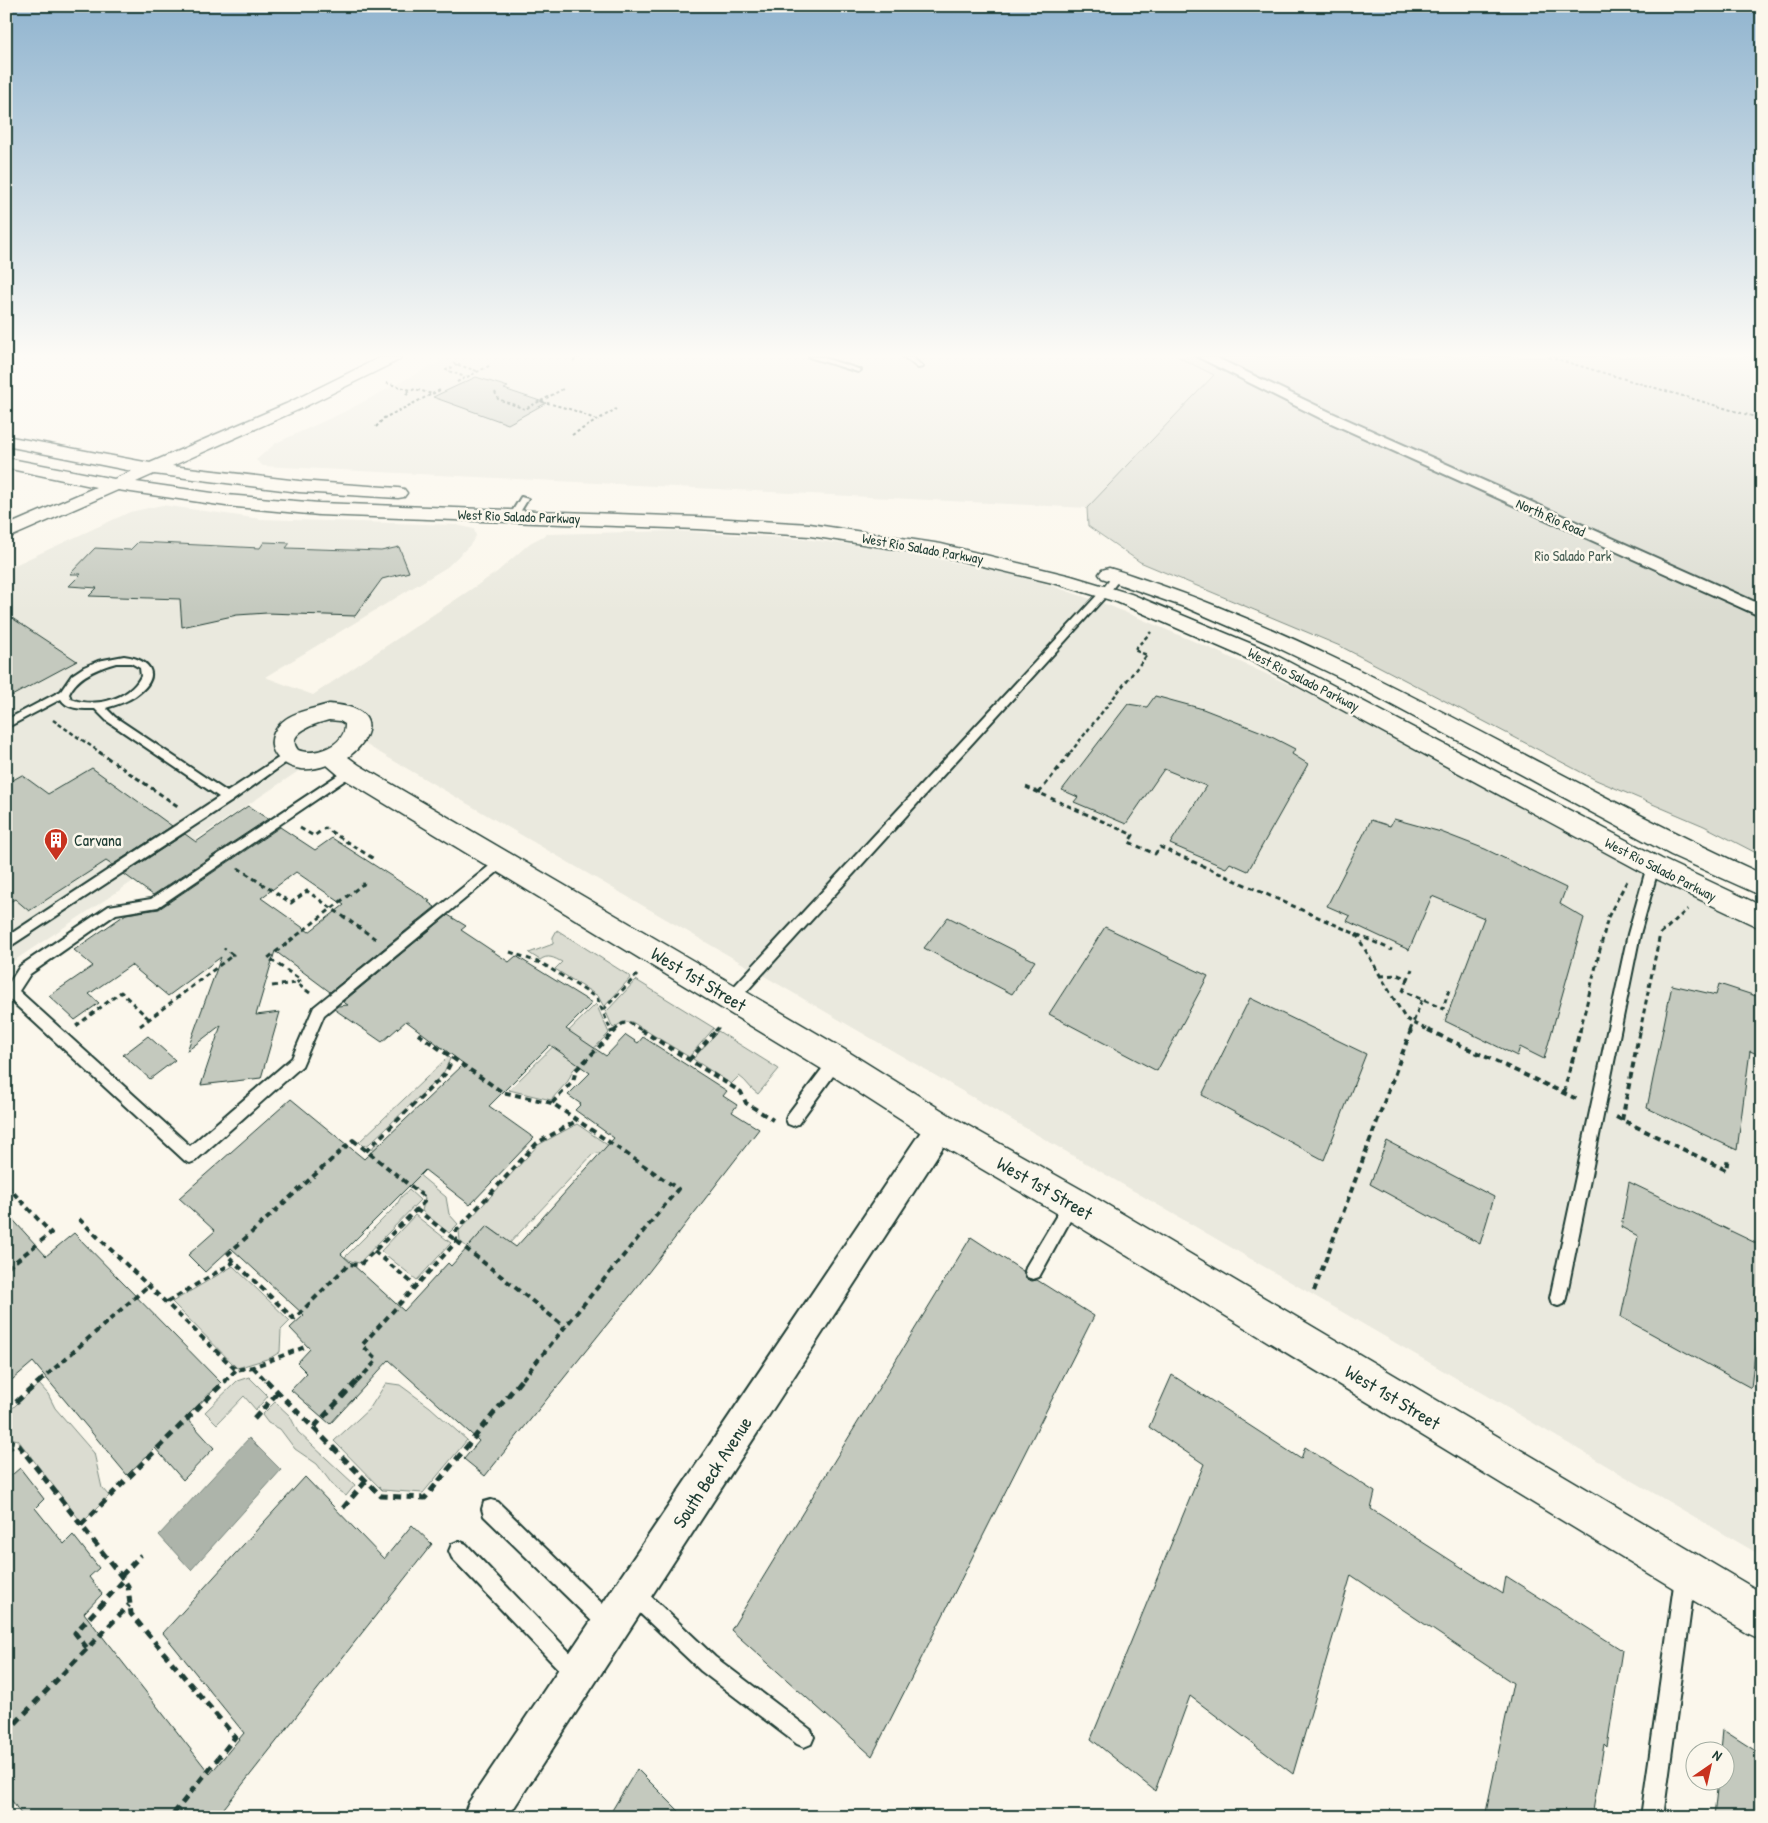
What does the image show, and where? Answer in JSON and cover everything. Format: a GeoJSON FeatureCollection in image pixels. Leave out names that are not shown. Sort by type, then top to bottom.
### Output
{"type":"FeatureCollection","features":[{"type":"Feature","properties":{"kind":"main road"},"geometry":{"type":"LineString","coordinates":[[12,442],[154,468],[252,483],[418,494]]}},
{"type":"Feature","properties":{"kind":"main road"},"geometry":{"type":"LineString","coordinates":[[6,533],[213,442]]}},
{"type":"Feature","properties":{"kind":"main road","name":"West Rio Salado Parkway"},"geometry":{"type":"LineString","coordinates":[[6,463],[117,485],[207,498],[309,508],[515,504],[548,500],[735,508],[852,517],[976,539],[1076,564],[1181,621],[1264,658],[1653,866],[1762,918]]}},
{"type":"Feature","properties":{"kind":"main road","name":"West Rio Salado Parkway"},"geometry":{"type":"LineString","coordinates":[[515,504],[852,536],[976,557],[1185,600],[1302,651],[1387,693],[1670,844],[1762,886]]}},
{"type":"Feature","properties":{"kind":"main road"},"geometry":{"type":"LineString","coordinates":[[329,712],[349,715],[355,720],[358,727],[356,734],[341,763],[306,760],[290,756],[282,748],[282,740],[286,732],[294,724],[317,714],[329,712]]}},
{"type":"Feature","properties":{"kind":"main road","name":"West 1st Street"},"geometry":{"type":"LineString","coordinates":[[341,763],[502,862],[725,1012],[836,1061],[940,1127],[1072,1203],[1762,1618]]}},
{"type":"Feature","properties":{"kind":"main road"},"geometry":{"type":"LineString","coordinates":[[1653,866],[1670,844]]}},
{"type":"Feature","properties":{"kind":"street","name":"North Rio Road"},"geometry":{"type":"LineString","coordinates":[[1385,442],[1762,612]]}},
{"type":"Feature","properties":{"kind":"street","name":"South Beck Avenue"},"geometry":{"type":"LineString","coordinates":[[484,1817],[940,1127]]}},
{"type":"Feature","properties":{"kind":"lane"},"geometry":{"type":"LineString","coordinates":[[725,1012],[1111,584]]}},
{"type":"Feature","properties":{"kind":"lane"},"geometry":{"type":"LineString","coordinates":[[6,725],[64,693],[73,678],[95,665],[109,661],[128,660],[141,663],[146,668],[147,675],[144,682],[136,690],[112,703],[98,706],[73,705],[67,700],[64,693]]}},
{"type":"Feature","properties":{"kind":"lane"},"geometry":{"type":"LineString","coordinates":[[98,706],[111,719],[228,798]]}},
{"type":"Feature","properties":{"kind":"lane"},"geometry":{"type":"LineString","coordinates":[[6,944],[290,756]]}},
{"type":"Feature","properties":{"kind":"lane"},"geometry":{"type":"LineString","coordinates":[[341,763],[282,817],[223,858],[154,904],[113,909],[25,970],[11,992],[190,1156],[297,1062],[319,1011],[502,862]]}},
{"type":"Feature","properties":{"kind":"lane"},"geometry":{"type":"LineString","coordinates":[[1558,1298],[1599,1109],[1634,934],[1653,866]]}},
{"type":"Feature","properties":{"kind":"lane"},"geometry":{"type":"LineString","coordinates":[[787,1122],[836,1061]]}},
{"type":"Feature","properties":{"kind":"lane"},"geometry":{"type":"LineString","coordinates":[[1034,1271],[1072,1203]]}},
{"type":"Feature","properties":{"kind":"lane"},"geometry":{"type":"LineString","coordinates":[[492,1509],[611,1626]]}},
{"type":"Feature","properties":{"kind":"lane"},"geometry":{"type":"LineString","coordinates":[[459,1551],[578,1675]]}},
{"type":"Feature","properties":{"kind":"lane"},"geometry":{"type":"LineString","coordinates":[[1652,1817],[1686,1573]]}},
{"type":"Feature","properties":{"kind":"lane"},"geometry":{"type":"LineString","coordinates":[[633,1593],[708,1664],[804,1737]]}},
{"type":"Feature","properties":{"kind":"path"},"geometry":{"type":"LineString","coordinates":[[1038,793],[1147,655],[1134,650],[1156,626]]}},
{"type":"Feature","properties":{"kind":"path"},"geometry":{"type":"LineString","coordinates":[[50,717],[196,819]]}},
{"type":"Feature","properties":{"kind":"path"},"geometry":{"type":"LineString","coordinates":[[1026,787],[1133,835],[1129,842],[1155,854],[1160,847],[1392,950]]}},
{"type":"Feature","properties":{"kind":"path"},"geometry":{"type":"LineString","coordinates":[[282,817],[314,836],[325,828],[374,859]]}},
{"type":"Feature","properties":{"kind":"path"},"geometry":{"type":"LineString","coordinates":[[223,858],[291,903],[307,891],[393,951]]}},
{"type":"Feature","properties":{"kind":"path"},"geometry":{"type":"LineString","coordinates":[[1564,1093],[1608,917],[1629,876]]}},
{"type":"Feature","properties":{"kind":"path"},"geometry":{"type":"LineString","coordinates":[[272,986],[296,983],[301,980],[268,958],[363,884],[368,887]]}},
{"type":"Feature","properties":{"kind":"path"},"geometry":{"type":"LineString","coordinates":[[1622,1120],[1660,934],[1690,907]]}},
{"type":"Feature","properties":{"kind":"path"},"geometry":{"type":"LineString","coordinates":[[1355,933],[1405,1018],[1726,1170],[1728,1157]]}},
{"type":"Feature","properties":{"kind":"path"},"geometry":{"type":"LineString","coordinates":[[140,1026],[233,955],[224,948]]}},
{"type":"Feature","properties":{"kind":"path"},"geometry":{"type":"LineString","coordinates":[[510,952],[543,964],[597,998],[612,1032]]}},
{"type":"Feature","properties":{"kind":"path"},"geometry":{"type":"LineString","coordinates":[[1412,969],[1404,991],[1443,1009],[1450,986]]}},
{"type":"Feature","properties":{"kind":"path"},"geometry":{"type":"LineString","coordinates":[[603,1011],[637,975]]}},
{"type":"Feature","properties":{"kind":"path"},"geometry":{"type":"LineString","coordinates":[[1380,976],[1398,975],[1408,979]]}},
{"type":"Feature","properties":{"kind":"path"},"geometry":{"type":"LineString","coordinates":[[296,983],[326,1005]]}},
{"type":"Feature","properties":{"kind":"path"},"geometry":{"type":"LineString","coordinates":[[61,1037],[121,992],[149,1019]]}},
{"type":"Feature","properties":{"kind":"path"},"geometry":{"type":"LineString","coordinates":[[1314,1291],[1422,999]]}},
{"type":"Feature","properties":{"kind":"path"},"geometry":{"type":"LineString","coordinates":[[689,1060],[725,1012]]}},
{"type":"Feature","properties":{"kind":"path"},"geometry":{"type":"LineString","coordinates":[[552,1103],[573,1081],[576,1070],[612,1032],[628,1022],[741,1092],[746,1103],[787,1122]]}},
{"type":"Feature","properties":{"kind":"path"},"geometry":{"type":"LineString","coordinates":[[253,1367],[381,1496],[425,1498],[678,1189],[552,1103],[502,1092],[418,1034]]}},
{"type":"Feature","properties":{"kind":"path"},"geometry":{"type":"LineString","coordinates":[[366,1151],[446,1074],[453,1058]]}},
{"type":"Feature","properties":{"kind":"path"},"geometry":{"type":"LineString","coordinates":[[314,1427],[377,1360],[362,1345],[456,1242],[456,1231],[537,1143],[578,1120]]}},
{"type":"Feature","properties":{"kind":"path"},"geometry":{"type":"LineString","coordinates":[[353,1140],[423,1196],[424,1202],[416,1209],[360,1265],[349,1264],[294,1319],[227,1255],[353,1140]]}},
{"type":"Feature","properties":{"kind":"path"},"geometry":{"type":"LineString","coordinates":[[6,1185],[51,1232],[6,1269]]}},
{"type":"Feature","properties":{"kind":"path"},"geometry":{"type":"LineString","coordinates":[[416,1209],[565,1327]]}},
{"type":"Feature","properties":{"kind":"path"},"geometry":{"type":"LineString","coordinates":[[79,1219],[236,1370]]}},
{"type":"Feature","properties":{"kind":"path"},"geometry":{"type":"LineString","coordinates":[[374,1252],[416,1286]]}},
{"type":"Feature","properties":{"kind":"path"},"geometry":{"type":"LineString","coordinates":[[167,1302],[234,1262]]}},
{"type":"Feature","properties":{"kind":"path"},"geometry":{"type":"LineString","coordinates":[[6,1411],[149,1285]]}},
{"type":"Feature","properties":{"kind":"path"},"geometry":{"type":"LineString","coordinates":[[81,1525],[236,1370],[253,1367],[304,1347]]}},
{"type":"Feature","properties":{"kind":"path"},"geometry":{"type":"LineString","coordinates":[[254,1419],[278,1392]]}},
{"type":"Feature","properties":{"kind":"path"},"geometry":{"type":"LineString","coordinates":[[6,1440],[16,1442],[128,1586],[131,1614],[236,1737],[170,1817]]}},
{"type":"Feature","properties":{"kind":"path"},"geometry":{"type":"LineString","coordinates":[[6,1451],[16,1442]]}},
{"type":"Feature","properties":{"kind":"path"},"geometry":{"type":"LineString","coordinates":[[343,1508],[366,1481]]}},
{"type":"Feature","properties":{"kind":"path"},"geometry":{"type":"LineString","coordinates":[[86,1648],[75,1633],[141,1555]]}},
{"type":"Feature","properties":{"kind":"path"},"geometry":{"type":"LineString","coordinates":[[6,1733],[86,1648],[130,1605]]}},
{"type":"Feature","properties":{"kind":"path"},"geometry":{"type":"LineString","coordinates":[[6,1811],[10,1817]]}},
{"type":"Feature","properties":{"kind":"shaded area"},"geometry":{"type":"Polygon","coordinates":[[[1150,442],[1087,508],[263,466],[256,460],[276,443],[1150,442]]]}},
{"type":"Feature","properties":{"kind":"shaded area"},"geometry":{"type":"Polygon","coordinates":[[[162,505],[261,519],[457,525],[474,529],[476,536],[470,545],[447,567],[265,677],[313,695],[497,572],[530,543],[547,534],[676,531],[803,539],[895,550],[1029,578],[1108,605],[1212,649],[1351,713],[1607,853],[1762,929],[1762,1556],[351,736],[6,966],[6,569],[130,512],[162,505]]]}},
{"type":"Feature","properties":{"kind":"shaded area"},"geometry":{"type":"Polygon","coordinates":[[[249,1438],[281,1470],[191,1570],[159,1535],[249,1438]]]}},
{"type":"Feature","properties":{"kind":"green space","name":"Rio Salado Park"},"geometry":{"type":"Polygon","coordinates":[[[1150,442],[1762,442],[1762,856],[1704,826],[1596,780],[1340,646],[1140,562],[1088,526],[1087,508],[1150,442]]]}},
{"type":"Feature","properties":{"kind":"green space"},"geometry":{"type":"Polygon","coordinates":[[[557,930],[631,977],[604,1007],[598,996],[555,969],[562,962],[548,957],[540,960],[529,953],[553,944],[553,937],[557,930]]]}},
{"type":"Feature","properties":{"kind":"green space"},"geometry":{"type":"Polygon","coordinates":[[[636,980],[714,1028],[689,1057],[632,1022],[623,1022],[613,1028],[606,1012],[636,980]]]}},
{"type":"Feature","properties":{"kind":"green space"},"geometry":{"type":"Polygon","coordinates":[[[596,1004],[609,1033],[573,1070],[568,1081],[551,1100],[509,1090],[596,1004]]]}},
{"type":"Feature","properties":{"kind":"green space"},"geometry":{"type":"Polygon","coordinates":[[[718,1031],[779,1069],[758,1094],[739,1076],[731,1084],[693,1059],[718,1031]]]}},
{"type":"Feature","properties":{"kind":"green space"},"geometry":{"type":"Polygon","coordinates":[[[448,1057],[450,1059],[443,1074],[369,1144],[363,1146],[359,1142],[448,1057]]]}},
{"type":"Feature","properties":{"kind":"green space"},"geometry":{"type":"Polygon","coordinates":[[[577,1124],[638,1166],[627,1173],[598,1153],[593,1154],[507,1246],[504,1238],[487,1226],[468,1248],[460,1241],[459,1231],[538,1145],[577,1124]]]}},
{"type":"Feature","properties":{"kind":"green space"},"geometry":{"type":"Polygon","coordinates":[[[378,1141],[446,1197],[449,1214],[458,1224],[449,1233],[422,1211],[424,1196],[372,1154],[373,1147],[378,1141]]]}},
{"type":"Feature","properties":{"kind":"green space"},"geometry":{"type":"Polygon","coordinates":[[[409,1190],[420,1200],[359,1263],[345,1257],[396,1206],[401,1197],[409,1190]]]}},
{"type":"Feature","properties":{"kind":"green space"},"geometry":{"type":"Polygon","coordinates":[[[415,1215],[451,1243],[417,1280],[381,1251],[415,1215]]]}},
{"type":"Feature","properties":{"kind":"green space"},"geometry":{"type":"Polygon","coordinates":[[[233,1266],[290,1321],[281,1330],[280,1352],[270,1358],[237,1368],[172,1302],[233,1266]]]}},
{"type":"Feature","properties":{"kind":"green space"},"geometry":{"type":"Polygon","coordinates":[[[249,1377],[268,1396],[256,1410],[244,1396],[217,1424],[205,1412],[237,1381],[249,1377]]]}},
{"type":"Feature","properties":{"kind":"green space"},"geometry":{"type":"Polygon","coordinates":[[[386,1383],[400,1385],[430,1407],[467,1440],[423,1493],[382,1490],[334,1441],[370,1408],[386,1383]]]}},
{"type":"Feature","properties":{"kind":"green space"},"geometry":{"type":"Polygon","coordinates":[[[39,1384],[48,1394],[55,1408],[94,1453],[102,1488],[109,1496],[82,1523],[18,1440],[6,1437],[6,1414],[39,1384]]]}},
{"type":"Feature","properties":{"kind":"green space"},"geometry":{"type":"Polygon","coordinates":[[[275,1402],[290,1416],[298,1432],[355,1485],[346,1496],[335,1488],[317,1464],[295,1449],[280,1429],[268,1423],[262,1415],[275,1402]]]}},
{"type":"Feature","properties":{"kind":"building"},"geometry":{"type":"Polygon","coordinates":[[[138,542],[260,548],[264,542],[290,543],[286,548],[381,551],[399,547],[409,572],[382,579],[355,616],[267,613],[237,615],[182,627],[180,599],[89,596],[97,588],[69,586],[81,574],[70,574],[95,548],[130,550],[138,542]]]}},
{"type":"Feature","properties":{"kind":"building"},"geometry":{"type":"Polygon","coordinates":[[[6,614],[33,632],[77,661],[6,699],[6,614]]]}},
{"type":"Feature","properties":{"kind":"building"},"geometry":{"type":"Polygon","coordinates":[[[1155,696],[1203,709],[1262,732],[1295,749],[1292,754],[1308,764],[1248,871],[1230,863],[1226,868],[1170,844],[1206,786],[1164,769],[1126,824],[1074,802],[1078,797],[1062,790],[1128,704],[1147,707],[1155,696]]]}},
{"type":"Feature","properties":{"kind":"building","name":"Carvana"},"geometry":{"type":"Polygon","coordinates":[[[92,768],[172,826],[112,865],[106,861],[29,911],[15,899],[6,904],[6,784],[22,775],[48,794],[92,768]]]}},
{"type":"Feature","properties":{"kind":"building"},"geometry":{"type":"Polygon","coordinates":[[[248,806],[268,819],[153,895],[124,874],[185,834],[196,842],[248,806]]]}},
{"type":"Feature","properties":{"kind":"building"},"geometry":{"type":"Polygon","coordinates":[[[1394,819],[1441,832],[1485,849],[1566,888],[1560,904],[1584,918],[1544,1059],[1520,1047],[1517,1056],[1445,1021],[1484,918],[1432,896],[1409,950],[1347,921],[1350,916],[1327,906],[1371,820],[1390,826],[1394,819]]]}},
{"type":"Feature","properties":{"kind":"building"},"geometry":{"type":"Polygon","coordinates":[[[280,827],[315,850],[332,838],[430,901],[428,902],[435,907],[330,992],[275,951],[256,1015],[280,1012],[261,1078],[201,1085],[221,1025],[187,1051],[221,957],[168,996],[131,965],[89,994],[99,1003],[75,1020],[49,996],[93,966],[74,950],[126,914],[159,909],[280,827]],[[296,872],[261,898],[309,932],[344,905],[296,872]]]}},
{"type":"Feature","properties":{"kind":"building"},"geometry":{"type":"Polygon","coordinates":[[[448,915],[466,926],[461,930],[509,962],[516,956],[592,1003],[566,1029],[606,1056],[626,1035],[638,1043],[643,1037],[727,1091],[723,1096],[737,1105],[732,1112],[759,1129],[634,1291],[485,1476],[464,1459],[479,1441],[389,1360],[330,1424],[291,1390],[307,1373],[297,1363],[310,1349],[290,1328],[304,1315],[231,1248],[205,1272],[188,1255],[215,1231],[179,1198],[291,1099],[364,1159],[464,1064],[406,1021],[382,1042],[334,1009],[338,1006],[348,1005],[343,1002],[448,915]],[[550,1045],[489,1106],[534,1138],[470,1205],[425,1170],[341,1254],[404,1311],[448,1263],[451,1266],[487,1226],[516,1247],[614,1138],[575,1110],[581,1104],[568,1095],[590,1073],[550,1045]]]}},
{"type":"Feature","properties":{"kind":"building"},"geometry":{"type":"Polygon","coordinates":[[[948,917],[1035,961],[1012,994],[924,948],[948,917]]]}},
{"type":"Feature","properties":{"kind":"building"},"geometry":{"type":"Polygon","coordinates":[[[1105,927],[1208,976],[1157,1071],[1049,1014],[1105,927]]]}},
{"type":"Feature","properties":{"kind":"building"},"geometry":{"type":"Polygon","coordinates":[[[1719,984],[1762,998],[1762,1056],[1750,1051],[1737,1150],[1647,1108],[1672,985],[1716,995],[1719,984]]]}},
{"type":"Feature","properties":{"kind":"building"},"geometry":{"type":"Polygon","coordinates":[[[1250,998],[1366,1054],[1324,1160],[1202,1095],[1250,998]]]}},
{"type":"Feature","properties":{"kind":"building"},"geometry":{"type":"Polygon","coordinates":[[[148,1036],[175,1060],[150,1079],[123,1055],[148,1036]]]}},
{"type":"Feature","properties":{"kind":"building"},"geometry":{"type":"Polygon","coordinates":[[[1387,1141],[1494,1197],[1480,1244],[1370,1184],[1387,1141]]]}},
{"type":"Feature","properties":{"kind":"building"},"geometry":{"type":"Polygon","coordinates":[[[1629,1182],[1762,1246],[1762,1290],[1751,1388],[1621,1317],[1638,1236],[1621,1227],[1629,1182]]]}},
{"type":"Feature","properties":{"kind":"building"},"geometry":{"type":"Polygon","coordinates":[[[6,1212],[46,1256],[74,1233],[221,1383],[186,1417],[214,1448],[183,1480],[155,1448],[127,1475],[33,1362],[6,1385],[6,1212]]]}},
{"type":"Feature","properties":{"kind":"building"},"geometry":{"type":"Polygon","coordinates":[[[971,1237],[1023,1271],[1026,1279],[1037,1280],[1094,1316],[872,1756],[731,1630],[971,1237]]]}},
{"type":"Feature","properties":{"kind":"building"},"geometry":{"type":"Polygon","coordinates":[[[1172,1375],[1301,1459],[1305,1447],[1375,1492],[1371,1509],[1503,1594],[1506,1576],[1622,1650],[1607,1747],[1604,1744],[1592,1817],[1485,1817],[1513,1683],[1351,1575],[1293,1774],[1190,1696],[1155,1791],[1091,1739],[1204,1464],[1149,1427],[1172,1375]]]}},
{"type":"Feature","properties":{"kind":"building"},"geometry":{"type":"Polygon","coordinates":[[[20,1468],[44,1499],[35,1508],[64,1544],[73,1535],[99,1568],[89,1577],[102,1594],[84,1613],[210,1774],[244,1733],[163,1633],[305,1477],[384,1559],[412,1525],[432,1544],[217,1817],[23,1817],[6,1792],[6,1480],[20,1468]]]}},
{"type":"Feature","properties":{"kind":"building"},"geometry":{"type":"Polygon","coordinates":[[[1723,1730],[1762,1755],[1762,1817],[1714,1817],[1717,1790],[1736,1790],[1736,1740],[1722,1740],[1723,1730]]]}},
{"type":"Feature","properties":{"kind":"building"},"geometry":{"type":"Polygon","coordinates":[[[637,1769],[685,1817],[608,1817],[637,1769]]]}},
{"type":"Feature","properties":{"kind":"place","name":"Carvana"},"geometry":{"type":"Point","coordinates":[56,861]}}]}
